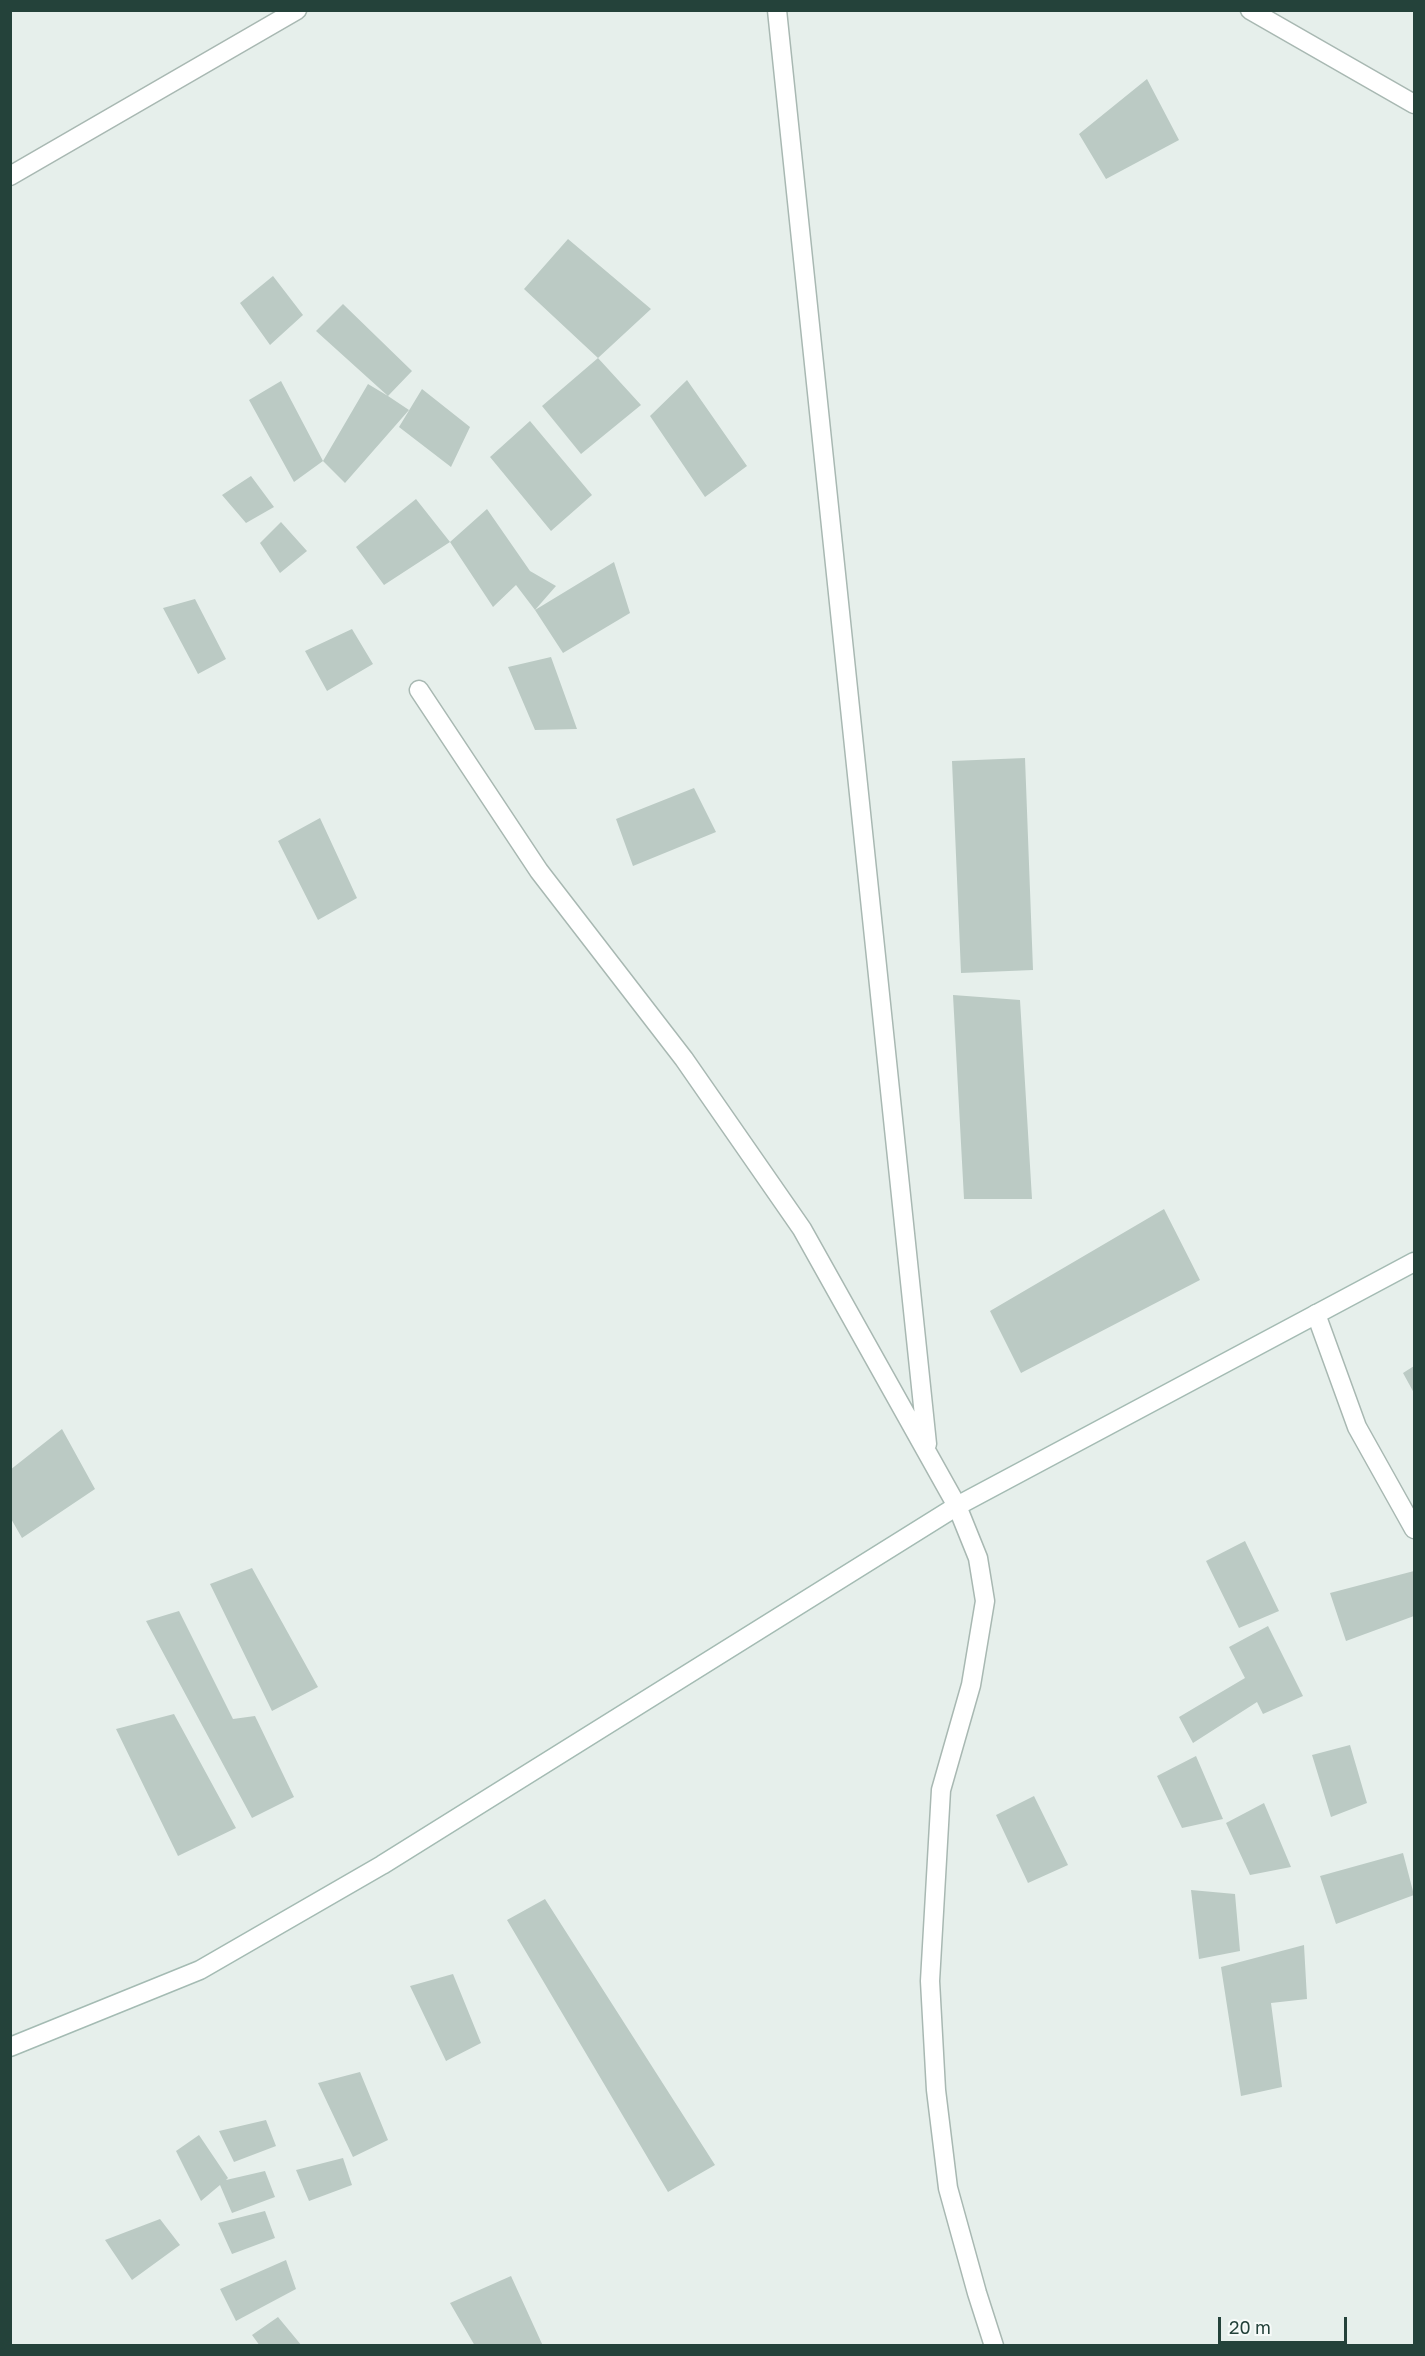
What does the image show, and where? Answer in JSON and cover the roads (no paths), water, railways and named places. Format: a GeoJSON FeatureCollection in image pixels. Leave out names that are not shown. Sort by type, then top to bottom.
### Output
{"type":"FeatureCollection","features":[{"type":"Feature","properties":{"kind":"street"},"geometry":{"type":"LineString","coordinates":[[10,176],[297,10]]}},
{"type":"Feature","properties":{"kind":"street"},"geometry":{"type":"LineString","coordinates":[[777,10],[928,1452]]}},
{"type":"Feature","properties":{"kind":"street"},"geometry":{"type":"LineString","coordinates":[[1250,10],[1414,104]]}},
{"type":"Feature","properties":{"kind":"street"},"geometry":{"type":"LineString","coordinates":[[419,690],[539,871],[684,1059],[802,1228],[957,1506],[978,1558],[986,1600],[971,1685],[941,1790],[930,1981],[936,2090],[948,2188],[994,2346]]}},
{"type":"Feature","properties":{"kind":"street"},"geometry":{"type":"LineString","coordinates":[[10,2047],[200,1970],[382,1865],[957,1506],[1414,1262]]}},
{"type":"Feature","properties":{"kind":"street"},"geometry":{"type":"LineString","coordinates":[[1316,1314],[1357,1427],[1414,1529]]}}]}
